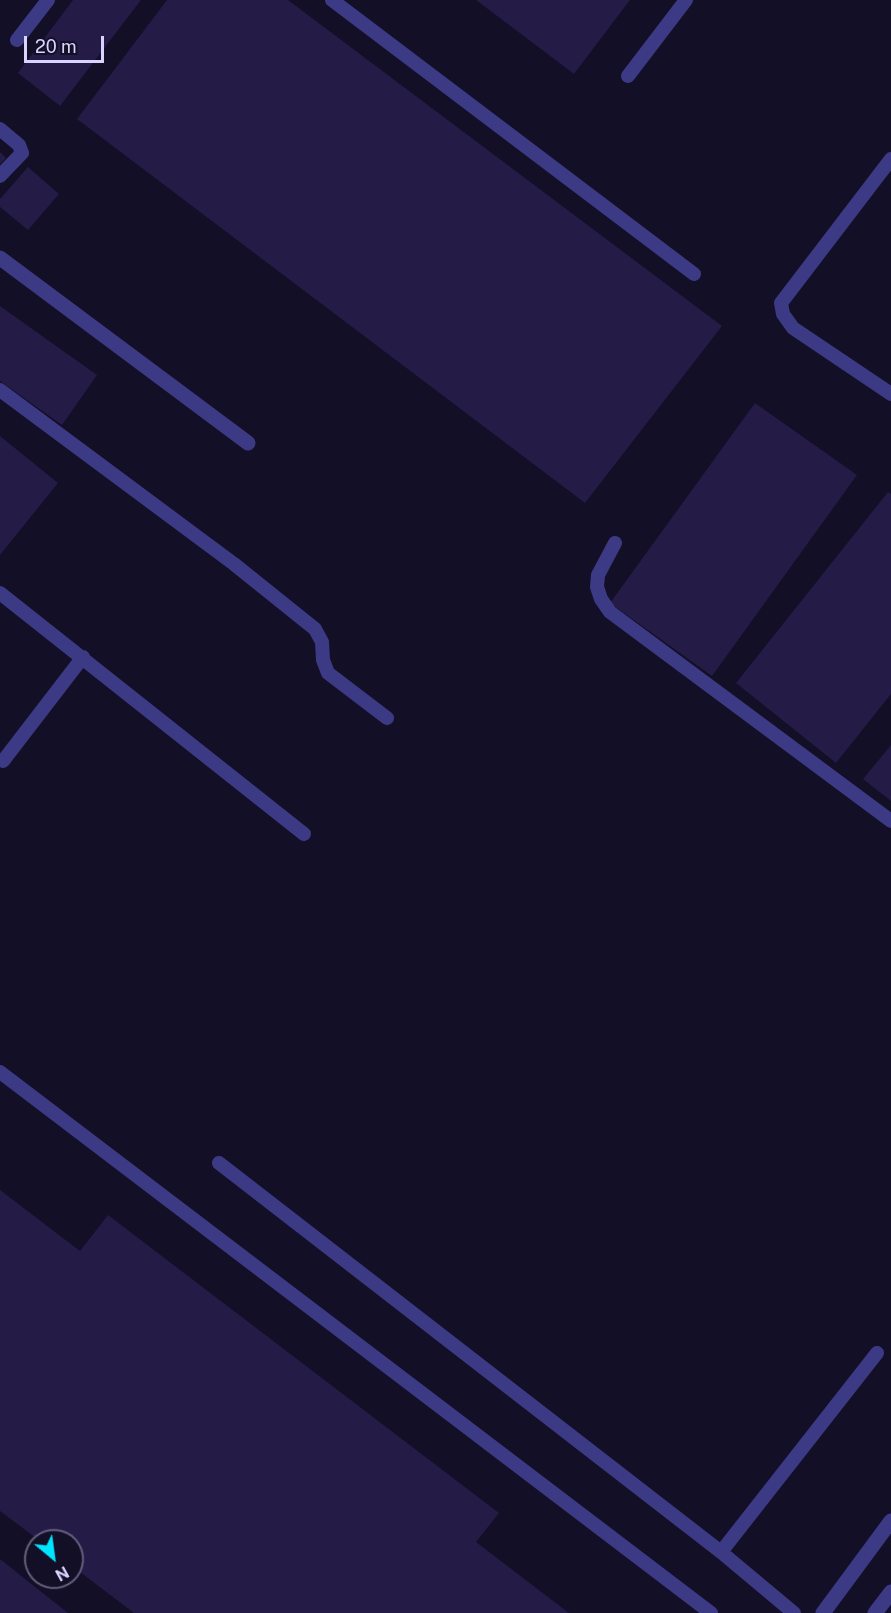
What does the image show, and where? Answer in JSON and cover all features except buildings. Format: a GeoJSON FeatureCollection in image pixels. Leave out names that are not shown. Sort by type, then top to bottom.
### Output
{"type":"FeatureCollection","features":[{"type":"Feature","properties":{"kind":"street"},"geometry":{"type":"LineString","coordinates":[[0,258],[248,443]]}},
{"type":"Feature","properties":{"kind":"street"},"geometry":{"type":"LineString","coordinates":[[823,1613],[891,1521]]}},
{"type":"Feature","properties":{"kind":"street"},"geometry":{"type":"LineString","coordinates":[[875,1613],[891,1592]]}},
{"type":"Feature","properties":{"kind":"lane"},"geometry":{"type":"LineString","coordinates":[[17,40],[48,0]]}},
{"type":"Feature","properties":{"kind":"lane"},"geometry":{"type":"LineString","coordinates":[[332,0],[694,274]]}},
{"type":"Feature","properties":{"kind":"lane"},"geometry":{"type":"LineString","coordinates":[[628,75],[686,0]]}},
{"type":"Feature","properties":{"kind":"lane"},"geometry":{"type":"LineString","coordinates":[[0,129],[19,144],[22,153],[0,176]]}},
{"type":"Feature","properties":{"kind":"lane"},"geometry":{"type":"LineString","coordinates":[[891,159],[781,303],[783,314],[793,328],[891,394]]}},
{"type":"Feature","properties":{"kind":"lane"},"geometry":{"type":"LineString","coordinates":[[0,390],[234,564],[315,629],[322,642],[323,660],[328,673],[387,718]]}},
{"type":"Feature","properties":{"kind":"lane"},"geometry":{"type":"LineString","coordinates":[[615,543],[598,575],[597,587],[601,599],[610,612],[891,821]]}},
{"type":"Feature","properties":{"kind":"lane"},"geometry":{"type":"LineString","coordinates":[[0,593],[304,834]]}},
{"type":"Feature","properties":{"kind":"lane"},"geometry":{"type":"LineString","coordinates":[[3,761],[83,657]]}},
{"type":"Feature","properties":{"kind":"lane"},"geometry":{"type":"LineString","coordinates":[[0,1072],[711,1613]]}},
{"type":"Feature","properties":{"kind":"lane"},"geometry":{"type":"LineString","coordinates":[[219,1163],[721,1552],[794,1613]]}},
{"type":"Feature","properties":{"kind":"lane"},"geometry":{"type":"LineString","coordinates":[[721,1552],[877,1353]]}}]}
